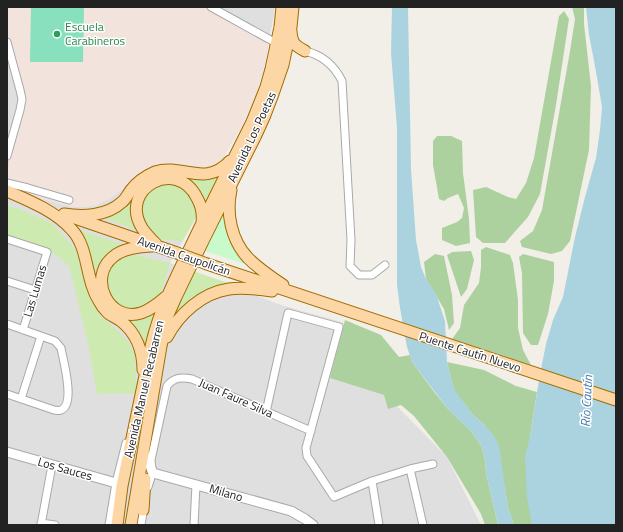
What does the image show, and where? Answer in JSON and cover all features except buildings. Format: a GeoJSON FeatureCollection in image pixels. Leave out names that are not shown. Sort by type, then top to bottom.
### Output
{"type":"FeatureCollection","features":[{"type":"Feature","properties":{"kind":"main road","name":"Avenida Los Poetas"},"geometry":{"type":"LineString","coordinates":[[185,257],[252,122],[266,87],[272,69],[282,7]]}},
{"type":"Feature","properties":{"kind":"main road","name":"Avenida Los Poetas"},"geometry":{"type":"LineString","coordinates":[[185,257],[234,176],[265,115],[283,64],[293,7]]}},
{"type":"Feature","properties":{"kind":"main road"},"geometry":{"type":"LineString","coordinates":[[283,64],[276,43],[285,35],[290,27]]}},
{"type":"Feature","properties":{"kind":"main road"},"geometry":{"type":"LineString","coordinates":[[290,27],[293,43],[305,51]]}},
{"type":"Feature","properties":{"kind":"main road"},"geometry":{"type":"LineString","coordinates":[[283,64],[289,55],[294,52],[305,51]]}},
{"type":"Feature","properties":{"kind":"main road"},"geometry":{"type":"LineString","coordinates":[[64,214],[85,215],[106,211],[122,202],[135,186],[149,175],[160,171],[177,171],[197,175],[208,174],[223,167],[236,154]]}},
{"type":"Feature","properties":{"kind":"main road"},"geometry":{"type":"LineString","coordinates":[[234,176],[229,200],[229,213],[232,229],[240,247],[253,263],[293,293]]}},
{"type":"Feature","properties":{"kind":"main road"},"geometry":{"type":"LineString","coordinates":[[158,246],[142,229],[137,216],[136,208],[141,192],[151,183],[161,179],[171,179],[183,182],[190,188],[200,203],[203,217],[201,226]]}},
{"type":"Feature","properties":{"kind":"main road","name":"Avenida Caupolicán"},"geometry":{"type":"LineString","coordinates":[[7,191],[44,208]]}},
{"type":"Feature","properties":{"kind":"main road","name":"Avenida Caupolicán"},"geometry":{"type":"LineString","coordinates":[[7,198],[64,214],[158,246],[185,257],[325,304]]}},
{"type":"Feature","properties":{"kind":"main road"},"geometry":{"type":"LineString","coordinates":[[44,208],[66,224],[79,239],[89,277],[97,298],[108,313],[120,320],[130,329],[140,346],[143,365],[141,398]]}},
{"type":"Feature","properties":{"kind":"main road"},"geometry":{"type":"LineString","coordinates":[[158,246],[145,246],[131,249],[114,256],[103,270],[101,282],[102,287],[105,298],[112,306],[121,312],[131,314],[141,313],[148,310],[169,294]]}},
{"type":"Feature","properties":{"kind":"main road","name":"Avenida Manuel Recabarren"},"geometry":{"type":"LineString","coordinates":[[117,525],[119,485],[141,398],[155,330],[185,257]]}},
{"type":"Feature","properties":{"kind":"main road","name":"Avenida Manuel Recabarren"},"geometry":{"type":"LineString","coordinates":[[135,523],[146,438],[162,340],[168,315],[176,297],[185,257]]}},
{"type":"Feature","properties":{"kind":"main road"},"geometry":{"type":"LineString","coordinates":[[159,360],[162,346],[174,324],[185,312],[206,297],[229,289],[255,289],[293,293]]}},
{"type":"Feature","properties":{"kind":"main road","name":"Puente Cautín Nuevo"},"geometry":{"type":"LineString","coordinates":[[325,304],[616,400]]}},
{"type":"Feature","properties":{"kind":"main road"},"geometry":{"type":"LineString","coordinates":[[143,510],[146,438]]}},
{"type":"Feature","properties":{"kind":"main road"},"geometry":{"type":"LineString","coordinates":[[135,523],[119,485],[137,462],[146,438]]}},
{"type":"Feature","properties":{"kind":"street"},"geometry":{"type":"LineString","coordinates":[[211,7],[276,43]]}},
{"type":"Feature","properties":{"kind":"street"},"geometry":{"type":"LineString","coordinates":[[7,42],[22,99],[8,147],[7,156]]}},
{"type":"Feature","properties":{"kind":"street"},"geometry":{"type":"LineString","coordinates":[[305,51],[317,55],[328,62],[336,70],[342,81],[351,240],[350,266],[359,275],[372,275],[384,265]]}},
{"type":"Feature","properties":{"kind":"street"},"geometry":{"type":"LineString","coordinates":[[7,183],[69,200]]}},
{"type":"Feature","properties":{"kind":"street","name":"Las Lumas"},"geometry":{"type":"LineString","coordinates":[[7,239],[47,252],[23,330]]}},
{"type":"Feature","properties":{"kind":"street"},"geometry":{"type":"LineString","coordinates":[[7,282],[35,290]]}},
{"type":"Feature","properties":{"kind":"street"},"geometry":{"type":"LineString","coordinates":[[266,412],[288,313],[339,327],[306,448],[308,456],[334,497],[372,481],[410,469],[433,464]]}},
{"type":"Feature","properties":{"kind":"street"},"geometry":{"type":"LineString","coordinates":[[7,324],[55,341],[61,348],[68,383],[66,402],[64,407],[60,410],[54,410],[7,394]]}},
{"type":"Feature","properties":{"kind":"street"},"geometry":{"type":"LineString","coordinates":[[21,399],[41,336]]}},
{"type":"Feature","properties":{"kind":"street","name":"Avenida Manuel Recabarren"},"geometry":{"type":"LineString","coordinates":[[109,525],[142,377]]}},
{"type":"Feature","properties":{"kind":"street","name":"Juan Faure Silva"},"geometry":{"type":"LineString","coordinates":[[166,392],[167,386],[174,379],[179,377],[192,379],[311,431]]}},
{"type":"Feature","properties":{"kind":"street","name":"Avenida Manuel Recabarren"},"geometry":{"type":"LineString","coordinates":[[135,523],[143,510],[150,478],[153,473],[151,466],[166,392]]}},
{"type":"Feature","properties":{"kind":"street","name":"Los Sauces"},"geometry":{"type":"LineString","coordinates":[[7,455],[52,465],[119,485]]}},
{"type":"Feature","properties":{"kind":"street"},"geometry":{"type":"LineString","coordinates":[[146,458],[153,473]]}},
{"type":"Feature","properties":{"kind":"street"},"geometry":{"type":"LineString","coordinates":[[52,465],[41,524],[55,525]]}},
{"type":"Feature","properties":{"kind":"street"},"geometry":{"type":"LineString","coordinates":[[410,469],[423,525]]}},
{"type":"Feature","properties":{"kind":"street","name":"Milano"},"geometry":{"type":"LineString","coordinates":[[153,473],[291,511],[313,525]]}},
{"type":"Feature","properties":{"kind":"street"},"geometry":{"type":"LineString","coordinates":[[372,481],[379,525]]}},
{"type":"Feature","properties":{"kind":"street"},"geometry":{"type":"LineString","coordinates":[[194,525],[196,485]]}},
{"type":"Feature","properties":{"kind":"shaded area"},"geometry":{"type":"Polygon","coordinates":[[[7,7],[275,7],[266,58],[254,98],[239,131],[227,150],[193,223],[170,263],[281,305],[359,327],[388,397],[447,457],[481,525],[7,525],[7,7]]]}},
{"type":"Feature","properties":{"kind":"shaded area","name":"Escuela Carabineros"},"geometry":{"type":"Polygon","coordinates":[[[7,7],[206,7],[268,40],[263,71],[254,98],[239,131],[227,150],[222,162],[210,170],[148,169],[135,177],[122,190],[109,199],[97,205],[87,207],[72,207],[30,196],[31,186],[7,178],[11,150],[22,109],[7,33],[7,7]]]}},
{"type":"Feature","properties":{"kind":"green space","name":"Escuela Carabineros"},"geometry":{"type":"Polygon","coordinates":[[[31,7],[84,7],[83,62],[30,62],[31,7]]]}},
{"type":"Feature","properties":{"kind":"green space"},"geometry":{"type":"Polygon","coordinates":[[[572,7],[584,7],[584,24],[591,86],[589,150],[570,241],[562,251],[551,254],[522,247],[520,241],[533,231],[542,210],[575,19],[572,7]]]}},
{"type":"Feature","properties":{"kind":"green space"},"geometry":{"type":"Polygon","coordinates":[[[564,11],[569,19],[556,105],[540,194],[528,217],[505,243],[483,243],[476,237],[473,190],[486,187],[516,199],[526,183],[534,158],[559,16],[564,11]]]}},
{"type":"Feature","properties":{"kind":"green space"},"geometry":{"type":"Polygon","coordinates":[[[437,136],[451,136],[462,141],[463,173],[469,219],[470,243],[456,246],[442,240],[442,228],[457,222],[462,218],[464,208],[458,194],[444,201],[439,199],[433,165],[433,141],[437,136]]]}},
{"type":"Feature","properties":{"kind":"green space"},"geometry":{"type":"Polygon","coordinates":[[[223,171],[205,205],[193,183],[181,176],[145,184],[140,231],[98,216],[145,180],[223,171]]]}},
{"type":"Feature","properties":{"kind":"green space"},"geometry":{"type":"Polygon","coordinates":[[[168,183],[182,186],[196,200],[197,215],[182,241],[156,237],[148,231],[139,210],[149,192],[168,183]]]}},
{"type":"Feature","properties":{"kind":"green space"},"geometry":{"type":"Polygon","coordinates":[[[226,200],[251,266],[202,250],[226,200]]]}},
{"type":"Feature","properties":{"kind":"green space"},"geometry":{"type":"Polygon","coordinates":[[[7,206],[20,209],[53,224],[76,250],[84,281],[96,310],[129,343],[135,355],[137,393],[97,394],[88,343],[69,266],[58,256],[41,246],[7,235],[7,206]]]}},
{"type":"Feature","properties":{"kind":"green space"},"geometry":{"type":"Polygon","coordinates":[[[79,230],[125,245],[99,272],[115,310],[158,307],[146,347],[139,332],[132,322],[114,312],[105,304],[79,230]]]}},
{"type":"Feature","properties":{"kind":"green space"},"geometry":{"type":"Polygon","coordinates":[[[486,247],[510,255],[513,263],[518,300],[518,328],[523,350],[531,365],[452,339],[460,328],[464,305],[479,283],[481,250],[486,247]]]}},
{"type":"Feature","properties":{"kind":"green space"},"geometry":{"type":"Polygon","coordinates":[[[471,251],[474,260],[467,289],[461,297],[447,255],[452,252],[471,251]]]}},
{"type":"Feature","properties":{"kind":"green space"},"geometry":{"type":"Polygon","coordinates":[[[435,254],[444,256],[452,295],[454,323],[449,330],[444,309],[426,279],[424,262],[435,254]]]}},
{"type":"Feature","properties":{"kind":"green space"},"geometry":{"type":"Polygon","coordinates":[[[523,254],[554,262],[554,281],[548,314],[538,345],[531,345],[523,333],[522,273],[519,257],[523,254]]]}},
{"type":"Feature","properties":{"kind":"green space"},"geometry":{"type":"Polygon","coordinates":[[[124,255],[136,255],[170,263],[159,295],[149,304],[139,308],[131,309],[119,305],[110,296],[107,290],[107,273],[114,262],[124,255]]]}},
{"type":"Feature","properties":{"kind":"green space"},"geometry":{"type":"Polygon","coordinates":[[[193,271],[234,285],[173,321],[180,301],[193,271]]]}},
{"type":"Feature","properties":{"kind":"green space"},"geometry":{"type":"Polygon","coordinates":[[[345,320],[381,335],[399,357],[410,355],[412,362],[435,393],[448,409],[471,431],[482,447],[486,473],[498,525],[485,525],[481,514],[447,457],[414,416],[401,405],[388,409],[384,395],[330,378],[345,320]]]}},
{"type":"Feature","properties":{"kind":"green space"},"geometry":{"type":"Polygon","coordinates":[[[447,362],[484,370],[516,386],[537,392],[530,436],[532,525],[514,525],[508,508],[505,488],[485,425],[472,414],[454,390],[447,362]]]}},
{"type":"Feature","properties":{"kind":"water"},"geometry":{"type":"Polygon","coordinates":[[[392,7],[408,7],[411,169],[416,240],[421,267],[426,279],[436,294],[445,321],[447,362],[454,389],[472,414],[485,425],[494,436],[499,446],[508,508],[514,525],[498,525],[486,473],[482,447],[471,431],[448,409],[412,362],[407,347],[397,285],[397,128],[391,53],[392,7]]]}},
{"type":"Feature","properties":{"kind":"water","name":"Río Cautín"},"geometry":{"type":"Polygon","coordinates":[[[586,7],[616,7],[616,525],[532,525],[527,497],[525,457],[546,344],[553,320],[563,297],[575,237],[596,158],[600,130],[602,107],[589,35],[586,7]]]}},
{"type":"Feature","properties":{"kind":"place","name":"Escuela Carabineros"},"geometry":{"type":"Point","coordinates":[57,34]}}]}
